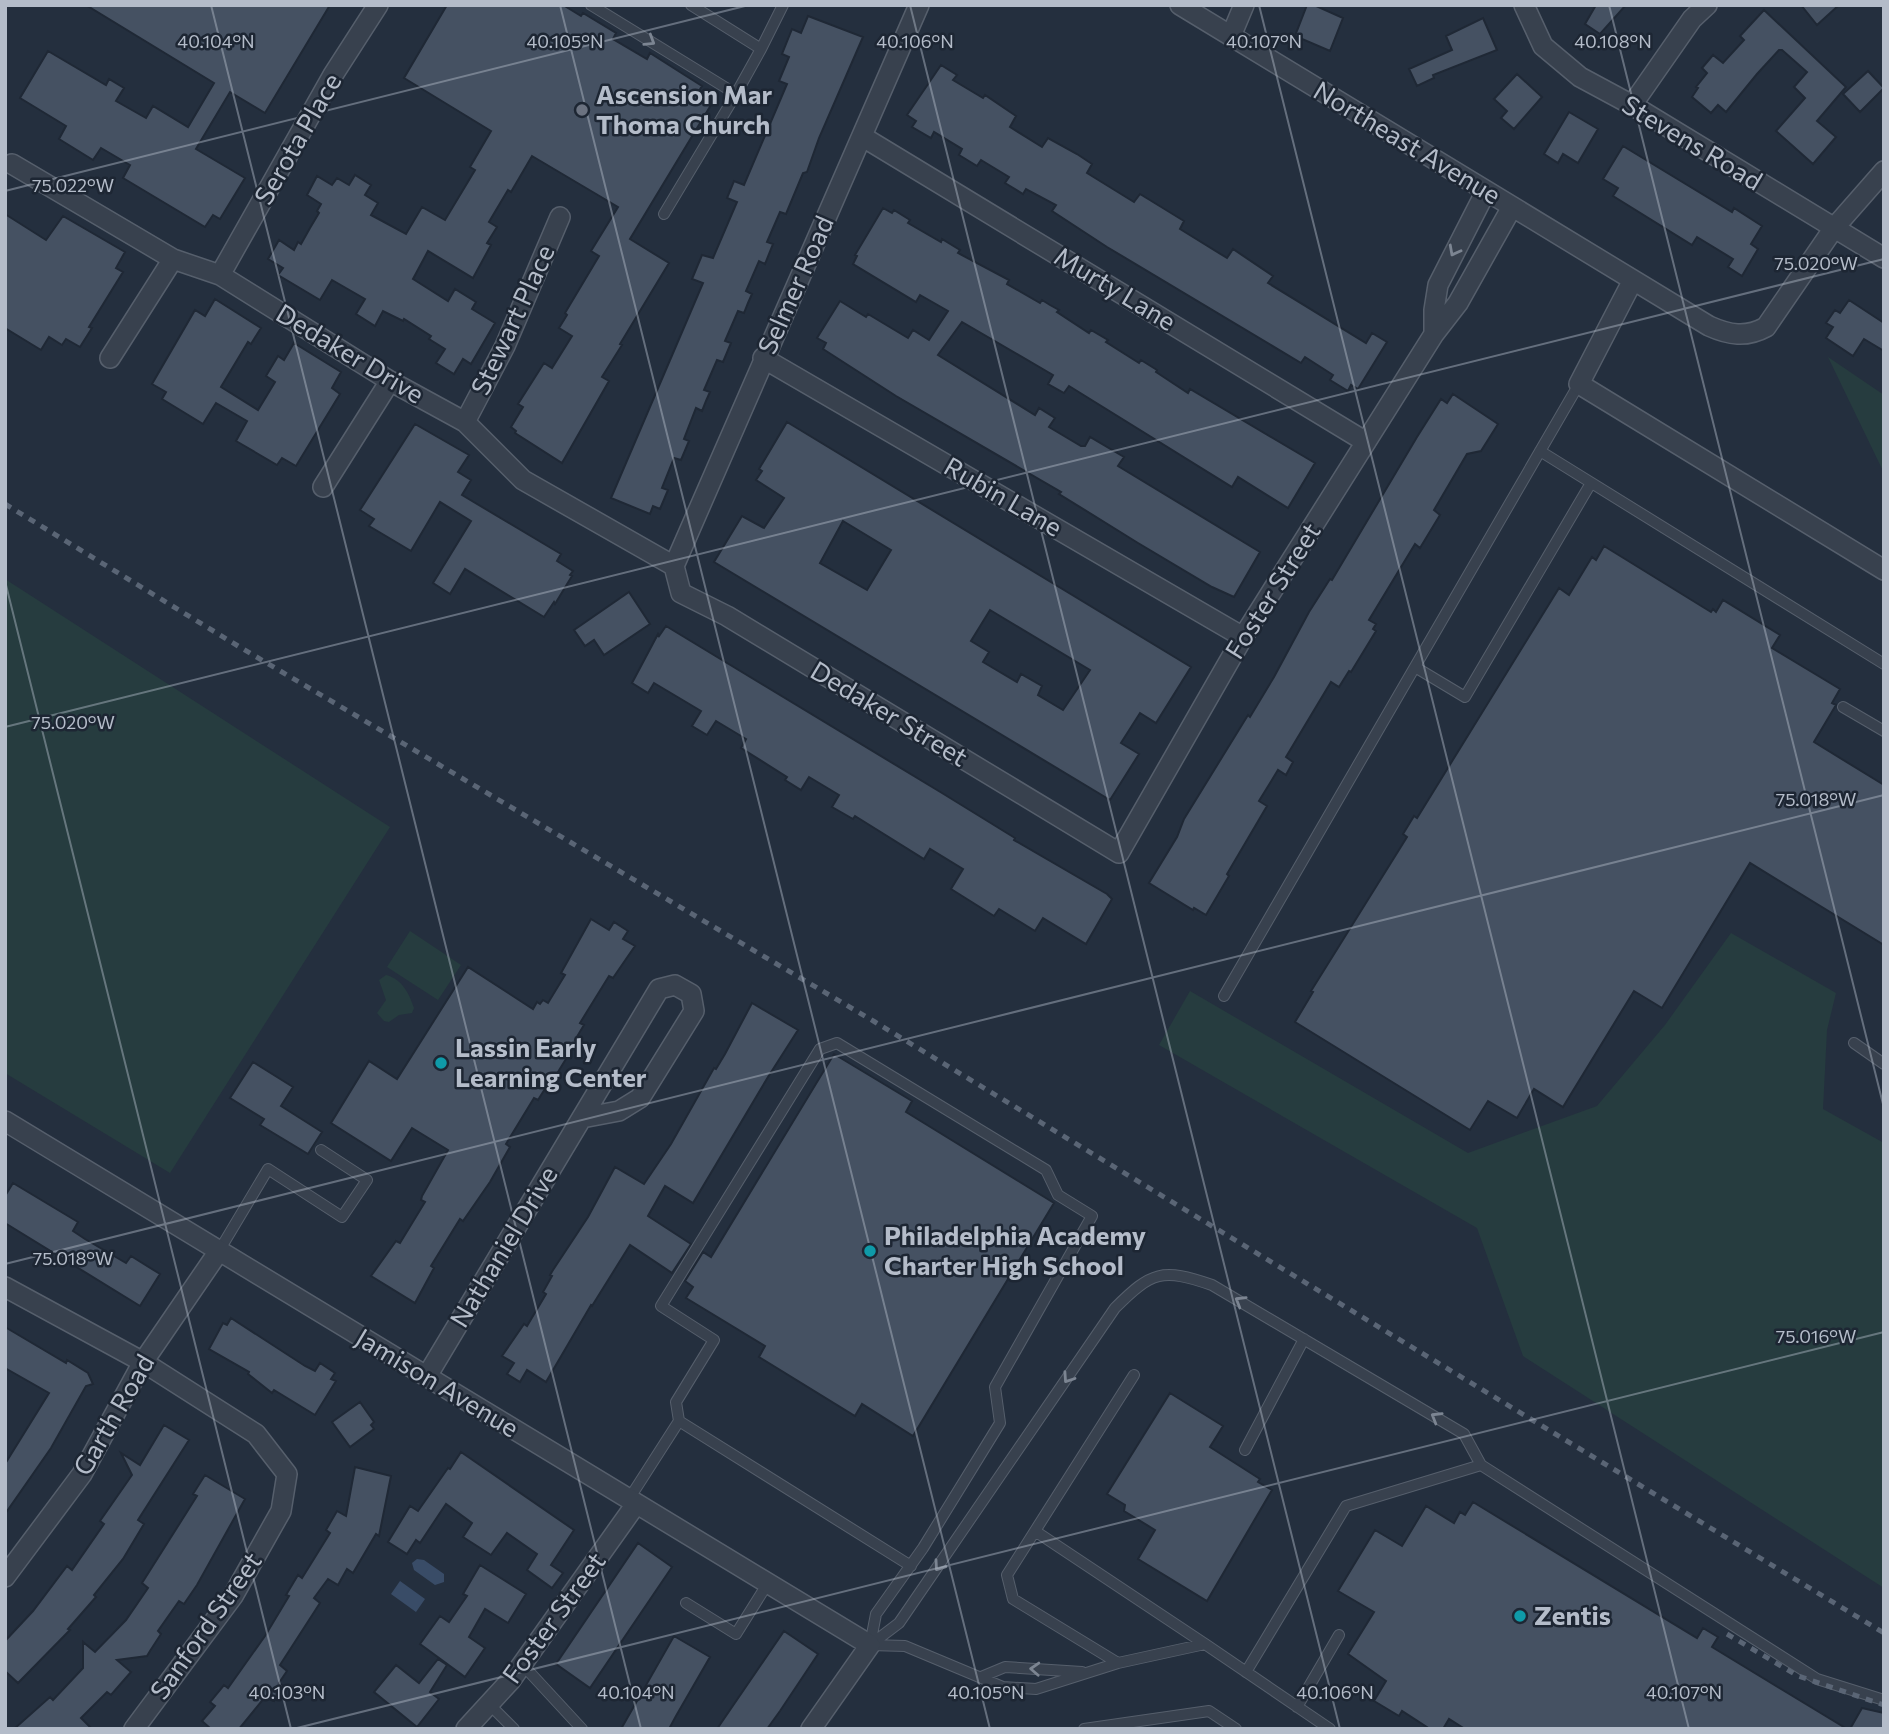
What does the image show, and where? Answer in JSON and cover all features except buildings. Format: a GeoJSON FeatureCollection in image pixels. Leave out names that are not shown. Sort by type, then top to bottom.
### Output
{"type":"FeatureCollection","features":[{"type":"Feature","properties":{"kind":"street","name":"Serota Place"},"geometry":{"type":"LineString","coordinates":[[220,275],[333,75],[378,5]]}},
{"type":"Feature","properties":{"kind":"street","name":"Selmer Road"},"geometry":{"type":"LineString","coordinates":[[674,566],[919,5]]}},
{"type":"Feature","properties":{"kind":"street","name":"Northeast Avenue"},"geometry":{"type":"LineString","coordinates":[[1180,5],[1709,326],[1728,334],[1748,335],[1766,327],[1835,228]]}},
{"type":"Feature","properties":{"kind":"street"},"geometry":{"type":"LineString","coordinates":[[1231,36],[1244,5]]}},
{"type":"Feature","properties":{"kind":"street","name":"Stevens Road"},"geometry":{"type":"LineString","coordinates":[[1524,5],[1543,46],[1580,77],[1632,105],[1884,258]]}},
{"type":"Feature","properties":{"kind":"street"},"geometry":{"type":"LineString","coordinates":[[1632,105],[1692,19],[1707,5]]}},
{"type":"Feature","properties":{"kind":"street","name":"Murty Lane"},"geometry":{"type":"LineString","coordinates":[[863,137],[1366,442]]}},
{"type":"Feature","properties":{"kind":"street","name":"Dedaker Drive"},"geometry":{"type":"LineString","coordinates":[[12,164],[173,260],[220,275],[390,381],[465,422],[523,480],[674,566]]}},
{"type":"Feature","properties":{"kind":"street"},"geometry":{"type":"LineString","coordinates":[[1835,228],[1884,171]]}},
{"type":"Feature","properties":{"kind":"street","name":"Foster Street"},"geometry":{"type":"LineString","coordinates":[[1434,334],[1438,285],[1486,191]]}},
{"type":"Feature","properties":{"kind":"street","name":"Foster Street"},"geometry":{"type":"LineString","coordinates":[[1119,853],[1243,637],[1434,334],[1458,303],[1512,207]]}},
{"type":"Feature","properties":{"kind":"street","name":"Stewart Place"},"geometry":{"type":"LineString","coordinates":[[465,422],[505,346],[560,216]]}},
{"type":"Feature","properties":{"kind":"street"},"geometry":{"type":"LineString","coordinates":[[110,358],[173,260]]}},
{"type":"Feature","properties":{"kind":"street"},"geometry":{"type":"LineString","coordinates":[[1633,280],[1579,384],[1884,570]]}},
{"type":"Feature","properties":{"kind":"street","name":"Rubin Lane"},"geometry":{"type":"LineString","coordinates":[[763,358],[1243,637]]}},
{"type":"Feature","properties":{"kind":"street"},"geometry":{"type":"LineString","coordinates":[[323,487],[390,381]]}},
{"type":"Feature","properties":{"kind":"street","name":"Dedaker Street"},"geometry":{"type":"LineString","coordinates":[[674,566],[681,593],[727,616],[1119,853]]}},
{"type":"Feature","properties":{"kind":"street","name":"Nathaniel Drive"},"geometry":{"type":"LineString","coordinates":[[427,1376],[659,989],[675,985],[691,994],[694,1011],[640,1098],[619,1111],[582,1118]]}},
{"type":"Feature","properties":{"kind":"street","name":"Jamison Avenue"},"geometry":{"type":"LineString","coordinates":[[5,1121],[870,1645]]}},
{"type":"Feature","properties":{"kind":"street","name":"Garth Road"},"geometry":{"type":"LineString","coordinates":[[5,1577],[82,1474],[143,1362],[219,1251]]}},
{"type":"Feature","properties":{"kind":"street"},"geometry":{"type":"LineString","coordinates":[[5,1287],[143,1362]]}},
{"type":"Feature","properties":{"kind":"street","name":"Sanford Street"},"geometry":{"type":"LineString","coordinates":[[134,1729],[233,1596],[281,1511],[286,1474],[256,1434],[143,1362]]}},
{"type":"Feature","properties":{"kind":"street","name":"Foster Street"},"geometry":{"type":"LineString","coordinates":[[466,1729],[522,1663],[633,1501]]}},
{"type":"Feature","properties":{"kind":"street"},"geometry":{"type":"LineString","coordinates":[[813,1728],[870,1645]]}},
{"type":"Feature","properties":{"kind":"lane"},"geometry":{"type":"LineString","coordinates":[[591,5],[736,94]]}},
{"type":"Feature","properties":{"kind":"lane"},"geometry":{"type":"LineString","coordinates":[[691,5],[761,49]]}},
{"type":"Feature","properties":{"kind":"lane"},"geometry":{"type":"LineString","coordinates":[[664,214],[736,94],[783,5]]}},
{"type":"Feature","properties":{"kind":"lane"},"geometry":{"type":"LineString","coordinates":[[1224,996],[1579,384]]}},
{"type":"Feature","properties":{"kind":"lane"},"geometry":{"type":"LineString","coordinates":[[1540,452],[1884,664]]}},
{"type":"Feature","properties":{"kind":"lane"},"geometry":{"type":"LineString","coordinates":[[1415,667],[1465,697],[1591,483]]}},
{"type":"Feature","properties":{"kind":"lane"},"geometry":{"type":"LineString","coordinates":[[1843,707],[1884,731]]}},
{"type":"Feature","properties":{"kind":"lane"},"geometry":{"type":"LineString","coordinates":[[633,1501],[679,1421],[676,1402],[714,1340],[662,1306],[820,1049],[837,1043],[1046,1170],[1058,1195],[1092,1216],[995,1387],[1000,1423],[911,1566],[876,1614],[870,1645]]}},
{"type":"Feature","properties":{"kind":"lane"},"geometry":{"type":"LineString","coordinates":[[1854,1043],[1884,1064]]}},
{"type":"Feature","properties":{"kind":"lane"},"geometry":{"type":"LineString","coordinates":[[219,1251],[268,1169],[342,1217],[366,1180],[321,1150]]}},
{"type":"Feature","properties":{"kind":"lane"},"geometry":{"type":"LineString","coordinates":[[870,1645],[899,1623],[1115,1308],[1138,1285],[1156,1275],[1186,1276],[1212,1285],[1464,1434],[1481,1465],[1818,1679],[1884,1700]]}},
{"type":"Feature","properties":{"kind":"lane"},"geometry":{"type":"LineString","coordinates":[[1245,1450],[1304,1339]]}},
{"type":"Feature","properties":{"kind":"lane"},"geometry":{"type":"LineString","coordinates":[[1118,1663],[1013,1599],[1007,1575],[1134,1375]]}},
{"type":"Feature","properties":{"kind":"lane"},"geometry":{"type":"LineString","coordinates":[[679,1421],[911,1566]]}},
{"type":"Feature","properties":{"kind":"lane"},"geometry":{"type":"LineString","coordinates":[[1246,1672],[1346,1506],[1481,1465]]}},
{"type":"Feature","properties":{"kind":"lane"},"geometry":{"type":"LineString","coordinates":[[1034,1531],[1330,1729]]}},
{"type":"Feature","properties":{"kind":"lane"},"geometry":{"type":"LineString","coordinates":[[686,1603],[736,1634],[768,1583]]}},
{"type":"Feature","properties":{"kind":"lane"},"geometry":{"type":"LineString","coordinates":[[1297,1707],[1339,1634]]}},
{"type":"Feature","properties":{"kind":"lane"},"geometry":{"type":"LineString","coordinates":[[870,1645],[905,1646],[1003,1687],[1036,1689],[1118,1663],[1205,1644]]}},
{"type":"Feature","properties":{"kind":"lane"},"geometry":{"type":"LineString","coordinates":[[522,1663],[582,1729]]}},
{"type":"Feature","properties":{"kind":"lane"},"geometry":{"type":"LineString","coordinates":[[981,1677],[1005,1667],[1090,1672]]}},
{"type":"Feature","properties":{"kind":"lane"},"geometry":{"type":"LineString","coordinates":[[489,1704],[514,1729]]}},
{"type":"Feature","properties":{"kind":"lane"},"geometry":{"type":"LineString","coordinates":[[1084,1729],[1209,1711],[1236,1729]]}},
{"type":"Feature","properties":{"kind":"green space"},"geometry":{"type":"Polygon","coordinates":[[[1828,357],[1884,395],[1884,473],[1828,357]]]}},
{"type":"Feature","properties":{"kind":"green space"},"geometry":{"type":"Polygon","coordinates":[[[5,579],[390,827],[170,1173],[5,1073],[5,579]]]}},
{"type":"Feature","properties":{"kind":"green space"},"geometry":{"type":"Polygon","coordinates":[[[410,931],[461,965],[438,1000],[387,967],[410,931]]]}},
{"type":"Feature","properties":{"kind":"green space"},"geometry":{"type":"Polygon","coordinates":[[[1731,933],[1836,993],[1827,1030],[1823,1109],[1884,1143],[1884,1588],[1523,1356],[1477,1228],[1159,1045],[1190,991],[1468,1153],[1597,1106],[1665,1025],[1731,933]]]}},
{"type":"Feature","properties":{"kind":"green space"},"geometry":{"type":"Polygon","coordinates":[[[386,975],[404,987],[414,1008],[412,1013],[399,1015],[389,1022],[384,1021],[377,1013],[386,1000],[379,980],[386,975]]]}},
{"type":"Feature","properties":{"kind":"water"},"geometry":{"type":"Polygon","coordinates":[[[417,1559],[424,1560],[444,1574],[444,1582],[435,1585],[414,1570],[412,1563],[417,1559]]]}},
{"type":"Feature","properties":{"kind":"water"},"geometry":{"type":"Polygon","coordinates":[[[400,1581],[425,1599],[416,1612],[391,1594],[400,1581]]]}},
{"type":"Feature","properties":{"kind":"railway"},"geometry":{"type":"LineString","coordinates":[[5,504],[238,646],[875,1022],[1884,1633]]}},
{"type":"Feature","properties":{"kind":"railway"},"geometry":{"type":"LineString","coordinates":[[1727,1634],[1798,1676],[1884,1705]]}},
{"type":"Feature","properties":{"kind":"place","name":"Ascension Mar Thoma Church"},"geometry":{"type":"Point","coordinates":[582,110]}},
{"type":"Feature","properties":{"kind":"place","name":"Lassin Early Learning Center"},"geometry":{"type":"Point","coordinates":[441,1063]}},
{"type":"Feature","properties":{"kind":"place","name":"Philadelphia Academy Charter High School"},"geometry":{"type":"Point","coordinates":[870,1251]}},
{"type":"Feature","properties":{"kind":"place","name":"Zentis"},"geometry":{"type":"Point","coordinates":[1520,1616]}}]}
